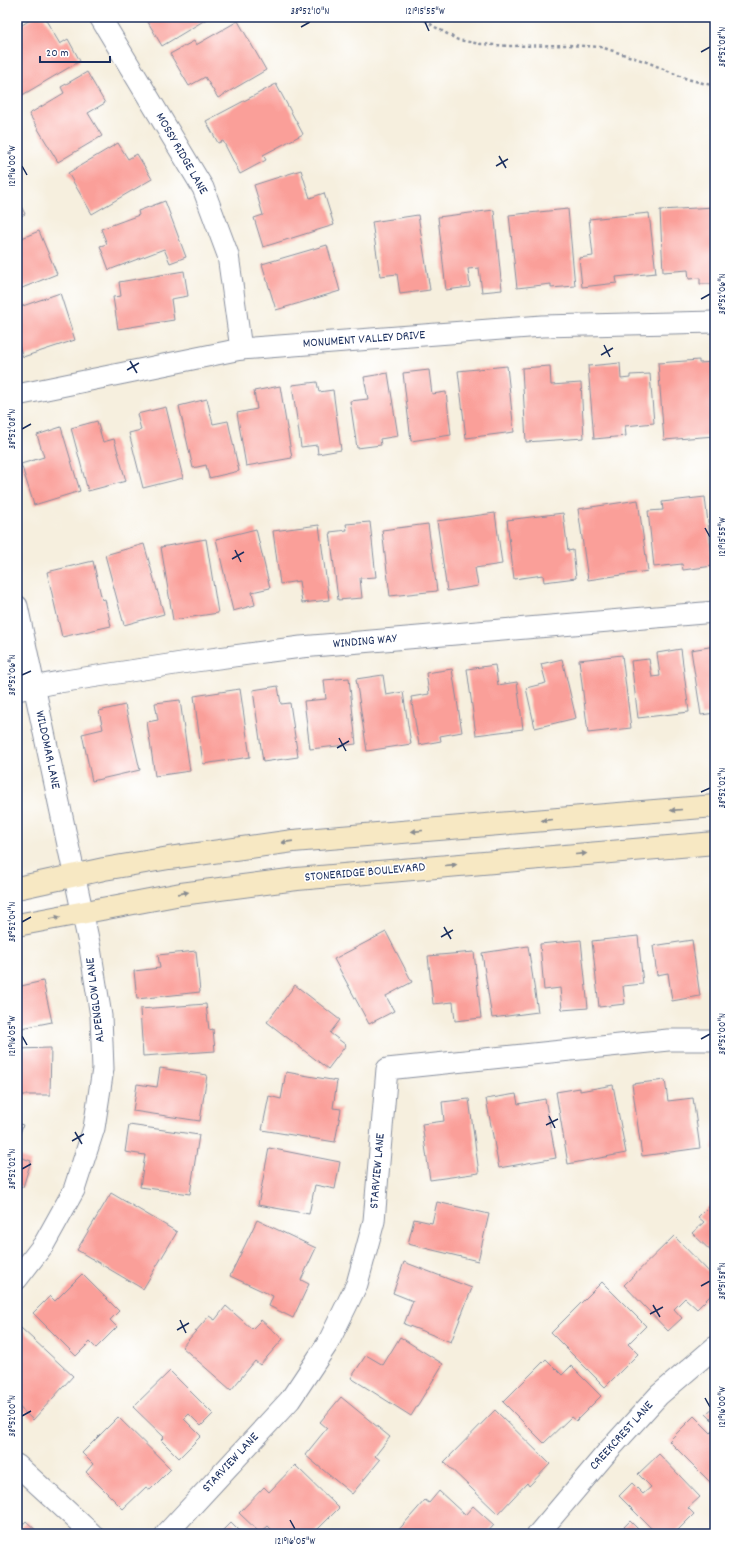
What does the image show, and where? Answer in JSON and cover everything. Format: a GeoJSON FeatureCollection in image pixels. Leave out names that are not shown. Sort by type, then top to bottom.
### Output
{"type":"FeatureCollection","features":[{"type":"Feature","properties":{"kind":"street","name":"MOSSY RIDGE LANE"},"geometry":{"type":"LineString","coordinates":[[100,17],[202,188],[228,255],[241,349]]}},
{"type":"Feature","properties":{"kind":"street","name":"MONUMENT VALLEY DRIVE"},"geometry":{"type":"LineString","coordinates":[[17,395],[241,349],[542,326],[715,322]]}},
{"type":"Feature","properties":{"kind":"street","name":"WILDOMAR LANE"},"geometry":{"type":"LineString","coordinates":[[17,606],[25,688],[79,894]]}},
{"type":"Feature","properties":{"kind":"street","name":"WINDING WAY"},"geometry":{"type":"LineString","coordinates":[[25,688],[188,662],[301,647],[715,612]]}},
{"type":"Feature","properties":{"kind":"street","name":"STONERIDGE BOULEVARD"},"geometry":{"type":"LineString","coordinates":[[17,925],[79,894],[169,858],[293,841],[715,806]]}},
{"type":"Feature","properties":{"kind":"street","name":"STONERIDGE BOULEVARD"},"geometry":{"type":"LineString","coordinates":[[17,888],[79,894],[181,894],[297,879],[715,843]]}},
{"type":"Feature","properties":{"kind":"street","name":"ALPENGLOW LANE"},"geometry":{"type":"LineString","coordinates":[[17,1279],[44,1244],[74,1190],[94,1128],[103,1069],[101,1016],[79,894]]}},
{"type":"Feature","properties":{"kind":"street","name":"STARVIEW LANE"},"geometry":{"type":"LineString","coordinates":[[166,1534],[290,1400],[328,1343],[357,1284],[374,1220],[387,1068],[668,1040],[715,1040]]}},
{"type":"Feature","properties":{"kind":"street","name":"CREEKCREST LANE"},"geometry":{"type":"LineString","coordinates":[[538,1534],[609,1450],[659,1395],[715,1347]]}},
{"type":"Feature","properties":{"kind":"street"},"geometry":{"type":"LineString","coordinates":[[17,1465],[92,1534]]}},
{"type":"Feature","properties":{"kind":"path"},"geometry":{"type":"LineString","coordinates":[[420,17],[434,27],[458,40],[481,44],[509,46],[569,45],[601,47],[647,62],[687,78],[715,86]]}},
{"type":"Feature","properties":{"kind":"building"},"geometry":{"type":"Polygon","coordinates":[[[35,17],[44,17],[60,44],[68,39],[80,61],[19,97],[17,94],[17,28],[35,17]]]}},
{"type":"Feature","properties":{"kind":"building"},"geometry":{"type":"Polygon","coordinates":[[[145,17],[210,17],[162,46],[145,17]]]}},
{"type":"Feature","properties":{"kind":"building"},"geometry":{"type":"Polygon","coordinates":[[[238,21],[266,70],[218,98],[205,77],[189,86],[170,54],[194,41],[196,45],[238,21]]]}},
{"type":"Feature","properties":{"kind":"building"},"geometry":{"type":"Polygon","coordinates":[[[87,72],[105,103],[88,113],[102,136],[58,162],[29,114],[64,93],[61,87],[87,72]]]}},
{"type":"Feature","properties":{"kind":"building"},"geometry":{"type":"Polygon","coordinates":[[[276,84],[303,134],[263,155],[266,160],[240,174],[223,141],[218,143],[206,121],[276,84]]]}},
{"type":"Feature","properties":{"kind":"building"},"geometry":{"type":"Polygon","coordinates":[[[118,143],[128,159],[137,154],[152,179],[92,214],[68,173],[118,143]]]}},
{"type":"Feature","properties":{"kind":"building"},"geometry":{"type":"Polygon","coordinates":[[[301,170],[310,198],[324,193],[334,225],[263,247],[254,218],[263,215],[254,185],[301,170]]]}},
{"type":"Feature","properties":{"kind":"building"},"geometry":{"type":"Polygon","coordinates":[[[17,198],[25,214],[17,218],[17,198]]]}},
{"type":"Feature","properties":{"kind":"building"},"geometry":{"type":"Polygon","coordinates":[[[165,201],[186,257],[170,263],[164,249],[109,270],[100,246],[107,244],[101,229],[139,215],[138,211],[165,201]]]}},
{"type":"Feature","properties":{"kind":"building"},"geometry":{"type":"Polygon","coordinates":[[[715,207],[715,284],[700,284],[700,278],[689,279],[688,270],[663,272],[660,210],[715,207]]]}},
{"type":"Feature","properties":{"kind":"building"},"geometry":{"type":"Polygon","coordinates":[[[568,209],[575,286],[551,288],[551,284],[517,288],[509,215],[568,209]]]}},
{"type":"Feature","properties":{"kind":"building"},"geometry":{"type":"Polygon","coordinates":[[[494,210],[502,290],[482,292],[479,268],[468,269],[470,287],[446,290],[438,217],[494,210]]]}},
{"type":"Feature","properties":{"kind":"building"},"geometry":{"type":"Polygon","coordinates":[[[649,213],[656,273],[616,277],[617,283],[582,287],[579,258],[593,256],[589,219],[649,213]]]}},
{"type":"Feature","properties":{"kind":"building"},"geometry":{"type":"Polygon","coordinates":[[[418,215],[430,290],[400,294],[397,274],[380,276],[372,222],[418,215]]]}},
{"type":"Feature","properties":{"kind":"building"},"geometry":{"type":"Polygon","coordinates":[[[39,231],[57,274],[17,290],[17,240],[39,231]]]}},
{"type":"Feature","properties":{"kind":"building"},"geometry":{"type":"Polygon","coordinates":[[[327,245],[340,291],[276,310],[262,264],[327,245]]]}},
{"type":"Feature","properties":{"kind":"building"},"geometry":{"type":"Polygon","coordinates":[[[184,271],[188,296],[171,299],[174,320],[118,329],[113,297],[121,296],[119,282],[184,271]]]}},
{"type":"Feature","properties":{"kind":"building"},"geometry":{"type":"Polygon","coordinates":[[[60,293],[75,340],[23,357],[17,339],[17,308],[60,293]]]}},
{"type":"Feature","properties":{"kind":"building"},"geometry":{"type":"Polygon","coordinates":[[[699,360],[699,363],[715,362],[715,436],[664,440],[658,363],[699,360]]]}},
{"type":"Feature","properties":{"kind":"building"},"geometry":{"type":"Polygon","coordinates":[[[620,363],[621,379],[630,378],[630,375],[650,374],[654,423],[625,426],[626,436],[594,439],[588,366],[620,363]]]}},
{"type":"Feature","properties":{"kind":"building"},"geometry":{"type":"Polygon","coordinates":[[[507,366],[514,432],[466,438],[458,371],[507,366]]]}},
{"type":"Feature","properties":{"kind":"building"},"geometry":{"type":"Polygon","coordinates":[[[550,366],[551,385],[581,383],[584,438],[526,442],[522,368],[550,366]]]}},
{"type":"Feature","properties":{"kind":"building"},"geometry":{"type":"Polygon","coordinates":[[[429,370],[432,394],[446,392],[451,435],[411,441],[403,373],[429,370]]]}},
{"type":"Feature","properties":{"kind":"building"},"geometry":{"type":"Polygon","coordinates":[[[388,373],[398,436],[380,439],[381,445],[357,448],[350,401],[368,399],[364,377],[388,373]]]}},
{"type":"Feature","properties":{"kind":"building"},"geometry":{"type":"Polygon","coordinates":[[[317,382],[319,392],[333,390],[341,450],[318,454],[317,445],[301,447],[292,385],[317,382]]]}},
{"type":"Feature","properties":{"kind":"building"},"geometry":{"type":"Polygon","coordinates":[[[280,386],[292,458],[246,466],[237,413],[257,409],[254,391],[280,386]]]}},
{"type":"Feature","properties":{"kind":"building"},"geometry":{"type":"Polygon","coordinates":[[[207,399],[213,424],[228,421],[239,471],[209,478],[206,465],[193,468],[179,406],[207,399]]]}},
{"type":"Feature","properties":{"kind":"building"},"geometry":{"type":"Polygon","coordinates":[[[166,407],[183,478],[143,488],[129,433],[141,430],[137,414],[166,407]]]}},
{"type":"Feature","properties":{"kind":"building"},"geometry":{"type":"Polygon","coordinates":[[[97,421],[103,442],[114,439],[126,481],[88,491],[71,428],[97,421]]]}},
{"type":"Feature","properties":{"kind":"building"},"geometry":{"type":"Polygon","coordinates":[[[61,427],[80,491],[34,505],[21,464],[44,457],[37,435],[61,427]]]}},
{"type":"Feature","properties":{"kind":"building"},"geometry":{"type":"Polygon","coordinates":[[[705,497],[713,566],[683,570],[682,564],[654,567],[648,511],[663,510],[662,502],[705,497]]]}},
{"type":"Feature","properties":{"kind":"building"},"geometry":{"type":"Polygon","coordinates":[[[638,500],[648,571],[588,580],[578,509],[638,500]]]}},
{"type":"Feature","properties":{"kind":"building"},"geometry":{"type":"Polygon","coordinates":[[[495,513],[502,564],[475,568],[478,586],[447,591],[437,521],[495,513]]]}},
{"type":"Feature","properties":{"kind":"building"},"geometry":{"type":"Polygon","coordinates":[[[563,513],[568,551],[573,550],[576,578],[544,582],[543,575],[514,579],[507,520],[563,513]]]}},
{"type":"Feature","properties":{"kind":"building"},"geometry":{"type":"Polygon","coordinates":[[[370,522],[376,577],[360,578],[362,598],[338,600],[330,532],[347,530],[346,524],[370,522]]]}},
{"type":"Feature","properties":{"kind":"building"},"geometry":{"type":"Polygon","coordinates":[[[428,524],[437,591],[390,596],[382,530],[428,524]]]}},
{"type":"Feature","properties":{"kind":"building"},"geometry":{"type":"Polygon","coordinates":[[[319,525],[329,600],[302,603],[299,581],[280,584],[273,531],[319,525]]]}},
{"type":"Feature","properties":{"kind":"building"},"geometry":{"type":"Polygon","coordinates":[[[256,529],[270,588],[252,592],[255,605],[233,611],[216,539],[256,529]]]}},
{"type":"Feature","properties":{"kind":"building"},"geometry":{"type":"Polygon","coordinates":[[[206,539],[218,613],[173,620],[161,547],[206,539]]]}},
{"type":"Feature","properties":{"kind":"building"},"geometry":{"type":"Polygon","coordinates":[[[144,544],[164,614],[124,625],[105,555],[144,544]]]}},
{"type":"Feature","properties":{"kind":"building"},"geometry":{"type":"Polygon","coordinates":[[[93,561],[102,600],[105,599],[111,626],[62,637],[47,572],[93,561]]]}},
{"type":"Feature","properties":{"kind":"building"},"geometry":{"type":"Polygon","coordinates":[[[715,646],[715,713],[701,715],[691,650],[715,646]]]}},
{"type":"Feature","properties":{"kind":"building"},"geometry":{"type":"Polygon","coordinates":[[[681,649],[689,712],[638,718],[631,661],[649,659],[652,677],[660,676],[657,653],[681,649]]]}},
{"type":"Feature","properties":{"kind":"building"},"geometry":{"type":"Polygon","coordinates":[[[622,655],[631,728],[588,733],[579,660],[622,655]]]}},
{"type":"Feature","properties":{"kind":"building"},"geometry":{"type":"Polygon","coordinates":[[[562,659],[576,718],[535,728],[526,688],[546,683],[541,664],[562,659]]]}},
{"type":"Feature","properties":{"kind":"building"},"geometry":{"type":"Polygon","coordinates":[[[495,665],[498,685],[517,682],[523,729],[476,735],[467,669],[495,665]]]}},
{"type":"Feature","properties":{"kind":"building"},"geometry":{"type":"Polygon","coordinates":[[[452,669],[462,732],[440,736],[441,741],[419,745],[411,697],[429,694],[426,673],[452,669]]]}},
{"type":"Feature","properties":{"kind":"building"},"geometry":{"type":"Polygon","coordinates":[[[383,675],[386,695],[403,692],[411,744],[367,751],[356,679],[383,675]]]}},
{"type":"Feature","properties":{"kind":"building"},"geometry":{"type":"Polygon","coordinates":[[[349,678],[356,744],[310,749],[304,701],[326,699],[324,680],[349,678]]]}},
{"type":"Feature","properties":{"kind":"building"},"geometry":{"type":"Polygon","coordinates":[[[278,686],[281,704],[290,703],[298,757],[263,762],[253,690],[278,686]]]}},
{"type":"Feature","properties":{"kind":"building"},"geometry":{"type":"Polygon","coordinates":[[[240,689],[250,757],[203,764],[194,696],[240,689]]]}},
{"type":"Feature","properties":{"kind":"building"},"geometry":{"type":"Polygon","coordinates":[[[180,700],[190,771],[155,776],[147,722],[158,720],[155,703],[180,700]]]}},
{"type":"Feature","properties":{"kind":"building"},"geometry":{"type":"Polygon","coordinates":[[[125,705],[140,770],[92,781],[82,734],[103,729],[99,711],[125,705]]]}},
{"type":"Feature","properties":{"kind":"building"},"geometry":{"type":"Polygon","coordinates":[[[386,932],[412,982],[386,996],[394,1011],[369,1024],[334,959],[386,932]]]}},
{"type":"Feature","properties":{"kind":"building"},"geometry":{"type":"Polygon","coordinates":[[[638,936],[643,984],[623,986],[625,1004],[599,1007],[592,941],[638,936]]]}},
{"type":"Feature","properties":{"kind":"building"},"geometry":{"type":"Polygon","coordinates":[[[581,940],[588,1008],[562,1010],[560,988],[544,990],[540,944],[581,940]]]}},
{"type":"Feature","properties":{"kind":"building"},"geometry":{"type":"Polygon","coordinates":[[[692,940],[700,996],[672,1001],[668,973],[657,975],[653,946],[692,940]]]}},
{"type":"Feature","properties":{"kind":"building"},"geometry":{"type":"Polygon","coordinates":[[[528,946],[538,1012],[492,1018],[482,953],[528,946]]]}},
{"type":"Feature","properties":{"kind":"building"},"geometry":{"type":"Polygon","coordinates":[[[196,951],[200,992],[137,999],[134,971],[160,968],[158,955],[196,951]]]}},
{"type":"Feature","properties":{"kind":"building"},"geometry":{"type":"Polygon","coordinates":[[[474,952],[481,1018],[455,1021],[453,1002],[433,1004],[428,956],[474,952]]]}},
{"type":"Feature","properties":{"kind":"building"},"geometry":{"type":"Polygon","coordinates":[[[43,981],[52,1022],[17,1029],[17,987],[43,981]]]}},
{"type":"Feature","properties":{"kind":"building"},"geometry":{"type":"Polygon","coordinates":[[[295,985],[340,1020],[330,1033],[346,1045],[328,1069],[267,1022],[295,985]]]}},
{"type":"Feature","properties":{"kind":"building"},"geometry":{"type":"Polygon","coordinates":[[[206,1004],[209,1030],[213,1029],[215,1051],[143,1056],[140,1009],[206,1004]]]}},
{"type":"Feature","properties":{"kind":"building"},"geometry":{"type":"Polygon","coordinates":[[[51,1048],[50,1095],[17,1095],[17,1049],[51,1048]]]}},
{"type":"Feature","properties":{"kind":"building"},"geometry":{"type":"Polygon","coordinates":[[[160,1068],[207,1075],[200,1121],[133,1111],[137,1084],[157,1087],[160,1068]]]}},
{"type":"Feature","properties":{"kind":"building"},"geometry":{"type":"Polygon","coordinates":[[[286,1072],[337,1081],[333,1108],[341,1109],[335,1142],[262,1130],[269,1096],[281,1099],[286,1072]]]}},
{"type":"Feature","properties":{"kind":"building"},"geometry":{"type":"Polygon","coordinates":[[[665,1080],[668,1101],[693,1098],[700,1148],[642,1156],[632,1084],[665,1080]]]}},
{"type":"Feature","properties":{"kind":"building"},"geometry":{"type":"Polygon","coordinates":[[[613,1085],[626,1153],[568,1164],[556,1092],[580,1088],[580,1091],[613,1085]]]}},
{"type":"Feature","properties":{"kind":"building"},"geometry":{"type":"Polygon","coordinates":[[[516,1094],[518,1104],[545,1099],[556,1158],[499,1168],[486,1099],[516,1094]]]}},
{"type":"Feature","properties":{"kind":"building"},"geometry":{"type":"Polygon","coordinates":[[[469,1099],[479,1173],[430,1180],[422,1124],[444,1121],[442,1102],[469,1099]]]}},
{"type":"Feature","properties":{"kind":"building"},"geometry":{"type":"Polygon","coordinates":[[[17,1123],[23,1125],[17,1142],[17,1123]]]}},
{"type":"Feature","properties":{"kind":"building"},"geometry":{"type":"Polygon","coordinates":[[[129,1125],[199,1135],[190,1194],[140,1187],[145,1155],[125,1152],[129,1125]]]}},
{"type":"Feature","properties":{"kind":"building"},"geometry":{"type":"Polygon","coordinates":[[[714,1132],[715,1149],[712,1149],[714,1132]]]}},
{"type":"Feature","properties":{"kind":"building"},"geometry":{"type":"Polygon","coordinates":[[[269,1148],[340,1162],[335,1189],[315,1185],[309,1214],[258,1205],[269,1148]]]}},
{"type":"Feature","properties":{"kind":"building"},"geometry":{"type":"Polygon","coordinates":[[[17,1156],[31,1161],[23,1187],[17,1185],[17,1156]]]}},
{"type":"Feature","properties":{"kind":"building"},"geometry":{"type":"Polygon","coordinates":[[[111,1193],[177,1232],[143,1289],[77,1250],[111,1193]]]}},
{"type":"Feature","properties":{"kind":"building"},"geometry":{"type":"Polygon","coordinates":[[[715,1200],[715,1255],[692,1233],[704,1222],[698,1217],[715,1200]]]}},
{"type":"Feature","properties":{"kind":"building"},"geometry":{"type":"Polygon","coordinates":[[[437,1202],[489,1214],[478,1261],[408,1244],[414,1219],[432,1223],[437,1202]]]}},
{"type":"Feature","properties":{"kind":"building"},"geometry":{"type":"Polygon","coordinates":[[[257,1220],[316,1248],[301,1280],[309,1284],[293,1318],[269,1306],[273,1296],[230,1276],[257,1220]]]}},
{"type":"Feature","properties":{"kind":"building"},"geometry":{"type":"Polygon","coordinates":[[[674,1236],[715,1278],[715,1291],[697,1309],[685,1298],[674,1309],[682,1318],[668,1331],[624,1285],[674,1236]]]}},
{"type":"Feature","properties":{"kind":"building"},"geometry":{"type":"Polygon","coordinates":[[[404,1262],[472,1288],[451,1342],[404,1324],[413,1301],[393,1293],[404,1262]]]}},
{"type":"Feature","properties":{"kind":"building"},"geometry":{"type":"Polygon","coordinates":[[[82,1274],[119,1311],[110,1320],[117,1327],[96,1348],[90,1342],[76,1356],[33,1313],[50,1296],[55,1301],[82,1274]]]}},
{"type":"Feature","properties":{"kind":"building"},"geometry":{"type":"Polygon","coordinates":[[[602,1282],[646,1326],[628,1344],[638,1354],[605,1387],[551,1333],[602,1282]]]}},
{"type":"Feature","properties":{"kind":"building"},"geometry":{"type":"Polygon","coordinates":[[[226,1306],[252,1329],[261,1320],[283,1339],[260,1365],[255,1361],[231,1390],[182,1347],[209,1316],[215,1320],[226,1306]]]}},
{"type":"Feature","properties":{"kind":"building"},"geometry":{"type":"Polygon","coordinates":[[[21,1328],[73,1376],[33,1420],[17,1405],[17,1332],[21,1328]]]}},
{"type":"Feature","properties":{"kind":"building"},"geometry":{"type":"Polygon","coordinates":[[[400,1337],[443,1364],[411,1416],[351,1378],[366,1355],[383,1365],[400,1337]]]}},
{"type":"Feature","properties":{"kind":"building"},"geometry":{"type":"Polygon","coordinates":[[[546,1359],[562,1375],[571,1366],[601,1396],[576,1421],[571,1417],[544,1443],[503,1402],[546,1359]]]}},
{"type":"Feature","properties":{"kind":"building"},"geometry":{"type":"Polygon","coordinates":[[[170,1371],[213,1414],[201,1426],[189,1414],[184,1419],[201,1436],[179,1458],[161,1440],[164,1437],[133,1407],[170,1371]]]}},
{"type":"Feature","properties":{"kind":"building"},"geometry":{"type":"Polygon","coordinates":[[[341,1397],[390,1437],[375,1456],[380,1460],[352,1494],[305,1455],[327,1428],[320,1422],[341,1397]]]}},
{"type":"Feature","properties":{"kind":"building"},"geometry":{"type":"Polygon","coordinates":[[[715,1406],[715,1423],[706,1414],[715,1406]]]}},
{"type":"Feature","properties":{"kind":"building"},"geometry":{"type":"Polygon","coordinates":[[[495,1410],[550,1464],[529,1486],[527,1483],[498,1514],[444,1462],[495,1410]]]}},
{"type":"Feature","properties":{"kind":"building"},"geometry":{"type":"Polygon","coordinates":[[[694,1416],[711,1433],[715,1429],[715,1487],[669,1441],[694,1416]]]}},
{"type":"Feature","properties":{"kind":"building"},"geometry":{"type":"Polygon","coordinates":[[[118,1417],[171,1469],[150,1490],[146,1487],[123,1509],[86,1472],[93,1464],[82,1453],[118,1417]]]}},
{"type":"Feature","properties":{"kind":"building"},"geometry":{"type":"Polygon","coordinates":[[[659,1454],[700,1497],[688,1508],[694,1514],[674,1534],[657,1534],[619,1496],[632,1483],[643,1494],[651,1487],[638,1474],[659,1454]]]}},
{"type":"Feature","properties":{"kind":"building"},"geometry":{"type":"Polygon","coordinates":[[[295,1465],[339,1508],[313,1534],[276,1534],[268,1526],[260,1533],[239,1513],[264,1487],[269,1492],[295,1465]]]}},
{"type":"Feature","properties":{"kind":"building"},"geometry":{"type":"Polygon","coordinates":[[[439,1491],[465,1515],[473,1506],[494,1525],[486,1534],[395,1534],[425,1500],[429,1503],[439,1491]]]}},
{"type":"Feature","properties":{"kind":"building"},"geometry":{"type":"Polygon","coordinates":[[[26,1521],[40,1534],[17,1534],[17,1531],[26,1521]]]}},
{"type":"Feature","properties":{"kind":"building"},"geometry":{"type":"Polygon","coordinates":[[[630,1521],[643,1534],[617,1534],[630,1521]]]}},
{"type":"Feature","properties":{"kind":"building"},"geometry":{"type":"Polygon","coordinates":[[[231,1522],[243,1534],[219,1534],[231,1522]]]}}]}
